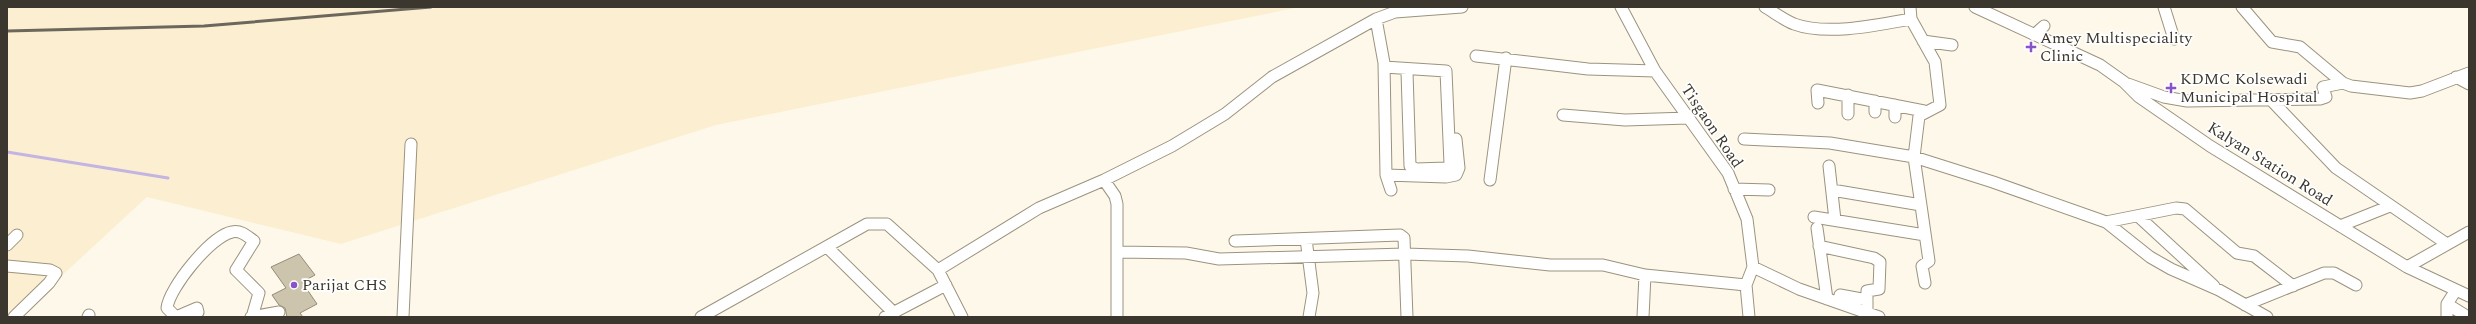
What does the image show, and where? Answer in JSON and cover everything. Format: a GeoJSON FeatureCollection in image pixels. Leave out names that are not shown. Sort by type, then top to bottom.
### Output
{"type":"FeatureCollection","features":[{"type":"Feature","properties":{"kind":"street"},"geometry":{"type":"LineString","coordinates":[[938,270],[1039,208],[1104,180],[1172,146],[1225,114],[1272,77],[1376,19],[1395,12],[1462,7]]}},
{"type":"Feature","properties":{"kind":"street","name":"Tisgaon Road"},"geometry":{"type":"LineString","coordinates":[[1621,7],[1655,71],[1728,173],[1747,219],[1753,267],[1746,285],[1749,317]]}},
{"type":"Feature","properties":{"kind":"street"},"geometry":{"type":"LineString","coordinates":[[1765,7],[1788,22],[1809,27],[1875,26],[1911,19]]}},
{"type":"Feature","properties":{"kind":"street"},"geometry":{"type":"LineString","coordinates":[[1818,103],[1817,90],[1854,93],[1875,101],[1924,111],[1938,108],[1940,105],[1935,62],[1911,19],[1910,7]]}},
{"type":"Feature","properties":{"kind":"street","name":"Kalyan Station Road"},"geometry":{"type":"LineString","coordinates":[[1975,7],[2100,65],[2124,82],[2139,97],[2210,146],[2407,267],[2469,296]]}},
{"type":"Feature","properties":{"kind":"street"},"geometry":{"type":"LineString","coordinates":[[2164,7],[2174,39]]}},
{"type":"Feature","properties":{"kind":"street"},"geometry":{"type":"LineString","coordinates":[[2242,7],[2272,42],[2300,47],[2343,83]]}},
{"type":"Feature","properties":{"kind":"street"},"geometry":{"type":"LineString","coordinates":[[1376,19],[1384,65],[1386,175],[1390,190]]}},
{"type":"Feature","properties":{"kind":"street"},"geometry":{"type":"LineString","coordinates":[[2034,35],[2044,26]]}},
{"type":"Feature","properties":{"kind":"street"},"geometry":{"type":"LineString","coordinates":[[1923,41],[1952,45]]}},
{"type":"Feature","properties":{"kind":"street"},"geometry":{"type":"LineString","coordinates":[[1476,56],[1506,58],[1623,72],[1655,71]]}},
{"type":"Feature","properties":{"kind":"street"},"geometry":{"type":"LineString","coordinates":[[1490,180],[1506,58]]}},
{"type":"Feature","properties":{"kind":"street"},"geometry":{"type":"LineString","coordinates":[[1384,65],[1440,69],[1446,71],[1450,164],[1447,168],[1416,169],[1410,166],[1407,72]]}},
{"type":"Feature","properties":{"kind":"street"},"geometry":{"type":"LineString","coordinates":[[1384,65],[1440,65],[1451,68],[1458,168],[1456,175],[1452,177],[1386,175]]}},
{"type":"Feature","properties":{"kind":"street"},"geometry":{"type":"LineString","coordinates":[[2124,82],[2175,100],[2271,100],[2324,98],[2326,96],[2323,87],[2343,83],[2380,91],[2410,93],[2422,91],[2469,73]]}},
{"type":"Feature","properties":{"kind":"street"},"geometry":{"type":"LineString","coordinates":[[2456,77],[2469,84]]}},
{"type":"Feature","properties":{"kind":"street"},"geometry":{"type":"LineString","coordinates":[[1848,114],[1854,93]]}},
{"type":"Feature","properties":{"kind":"street"},"geometry":{"type":"LineString","coordinates":[[2271,100],[2313,146],[2336,168],[2447,244]]}},
{"type":"Feature","properties":{"kind":"street"},"geometry":{"type":"LineString","coordinates":[[1875,101],[1875,112]]}},
{"type":"Feature","properties":{"kind":"street"},"geometry":{"type":"LineString","coordinates":[[1895,105],[1895,117]]}},
{"type":"Feature","properties":{"kind":"street"},"geometry":{"type":"LineString","coordinates":[[1924,111],[1919,116],[1914,157],[1929,262],[1922,266],[1925,283]]}},
{"type":"Feature","properties":{"kind":"street"},"geometry":{"type":"LineString","coordinates":[[1564,116],[1625,120],[1688,118]]}},
{"type":"Feature","properties":{"kind":"street"},"geometry":{"type":"LineString","coordinates":[[1744,139],[1830,143],[1914,157],[1993,182],[2106,222],[2150,257],[2189,279],[2219,290],[2267,317]]}},
{"type":"Feature","properties":{"kind":"street"},"geometry":{"type":"LineString","coordinates":[[403,317],[411,144]]}},
{"type":"Feature","properties":{"kind":"street"},"geometry":{"type":"LineString","coordinates":[[1829,166],[1835,220]]}},
{"type":"Feature","properties":{"kind":"street"},"geometry":{"type":"LineString","coordinates":[[1104,180],[1115,196],[1117,204],[1117,317]]}},
{"type":"Feature","properties":{"kind":"street"},"geometry":{"type":"LineString","coordinates":[[1734,189],[1769,190]]}},
{"type":"Feature","properties":{"kind":"street"},"geometry":{"type":"LineString","coordinates":[[1832,190],[1921,205]]}},
{"type":"Feature","properties":{"kind":"street"},"geometry":{"type":"LineString","coordinates":[[2340,226],[2390,206]]}},
{"type":"Feature","properties":{"kind":"street"},"geometry":{"type":"LineString","coordinates":[[2106,222],[2176,208],[2189,211],[2236,253],[2254,256],[2293,286]]}},
{"type":"Feature","properties":{"kind":"street"},"geometry":{"type":"LineString","coordinates":[[2138,216],[2219,290]]}},
{"type":"Feature","properties":{"kind":"street"},"geometry":{"type":"LineString","coordinates":[[1827,299],[1816,223],[1835,220],[1925,235]]}},
{"type":"Feature","properties":{"kind":"street"},"geometry":{"type":"LineString","coordinates":[[701,317],[867,224],[887,224],[938,270],[962,317]]}},
{"type":"Feature","properties":{"kind":"street"},"geometry":{"type":"LineString","coordinates":[[189,317],[198,312],[197,308],[176,317],[167,308],[168,299],[205,248],[229,233],[236,231],[243,232],[254,241],[236,270],[259,291],[252,317],[271,314]]}},
{"type":"Feature","properties":{"kind":"street"},"geometry":{"type":"LineString","coordinates":[[2407,267],[2469,232]]}},
{"type":"Feature","properties":{"kind":"street"},"geometry":{"type":"LineString","coordinates":[[7,244],[17,235]]}},
{"type":"Feature","properties":{"kind":"street"},"geometry":{"type":"LineString","coordinates":[[1235,241],[1400,235],[1404,238],[1406,254],[1407,317]]}},
{"type":"Feature","properties":{"kind":"street"},"geometry":{"type":"LineString","coordinates":[[1306,239],[1313,293],[1309,317]]}},
{"type":"Feature","properties":{"kind":"street"},"geometry":{"type":"LineString","coordinates":[[1819,246],[1874,258],[1880,262],[1879,288],[1867,290],[1867,313]]}},
{"type":"Feature","properties":{"kind":"street"},"geometry":{"type":"LineString","coordinates":[[827,247],[891,315],[946,285]]}},
{"type":"Feature","properties":{"kind":"street"},"geometry":{"type":"LineString","coordinates":[[1117,252],[1186,253],[1219,259],[1406,254],[1468,256],[1550,266],[1603,266],[1644,275],[1746,285]]}},
{"type":"Feature","properties":{"kind":"street"},"geometry":{"type":"LineString","coordinates":[[7,266],[50,270],[56,273],[49,283],[14,317]]}},
{"type":"Feature","properties":{"kind":"street"},"geometry":{"type":"LineString","coordinates":[[1753,267],[1799,289],[1879,317]]}},
{"type":"Feature","properties":{"kind":"street"},"geometry":{"type":"LineString","coordinates":[[2245,305],[2328,273],[2341,276],[2356,285]]}},
{"type":"Feature","properties":{"kind":"street"},"geometry":{"type":"LineString","coordinates":[[1643,317],[1644,275]]}},
{"type":"Feature","properties":{"kind":"street"},"geometry":{"type":"LineString","coordinates":[[2447,317],[2447,304],[2456,290]]}},
{"type":"Feature","properties":{"kind":"street"},"geometry":{"type":"LineString","coordinates":[[1840,295],[1867,300]]}},
{"type":"Feature","properties":{"kind":"street"},"geometry":{"type":"LineString","coordinates":[[2447,304],[2468,317]]}},
{"type":"Feature","properties":{"kind":"shaded area"},"geometry":{"type":"Polygon","coordinates":[[[7,7],[1300,7],[716,125],[341,244],[147,197],[17,317],[7,317],[7,7]]]}},
{"type":"Feature","properties":{"kind":"building","name":"Parijat CHS"},"geometry":{"type":"Polygon","coordinates":[[[299,254],[315,275],[302,282],[317,304],[300,313],[303,317],[287,317],[285,308],[279,305],[272,295],[286,288],[271,267],[299,254]]]}},
{"type":"Feature","properties":{"kind":"waterway"},"geometry":{"type":"LineString","coordinates":[[7,152],[168,178]]}},
{"type":"Feature","properties":{"kind":"railway"},"geometry":{"type":"LineString","coordinates":[[7,31],[204,26],[431,7]]}},
{"type":"Feature","properties":{"kind":"place","name":"Amey Multispeciality Clinic"},"geometry":{"type":"Point","coordinates":[2031,47]}},
{"type":"Feature","properties":{"kind":"place","name":"KDMC Kolsewadi Municipal Hospital"},"geometry":{"type":"Point","coordinates":[2171,88]}},
{"type":"Feature","properties":{"kind":"place","name":"Parijat CHS"},"geometry":{"type":"Point","coordinates":[294,285]}}]}
